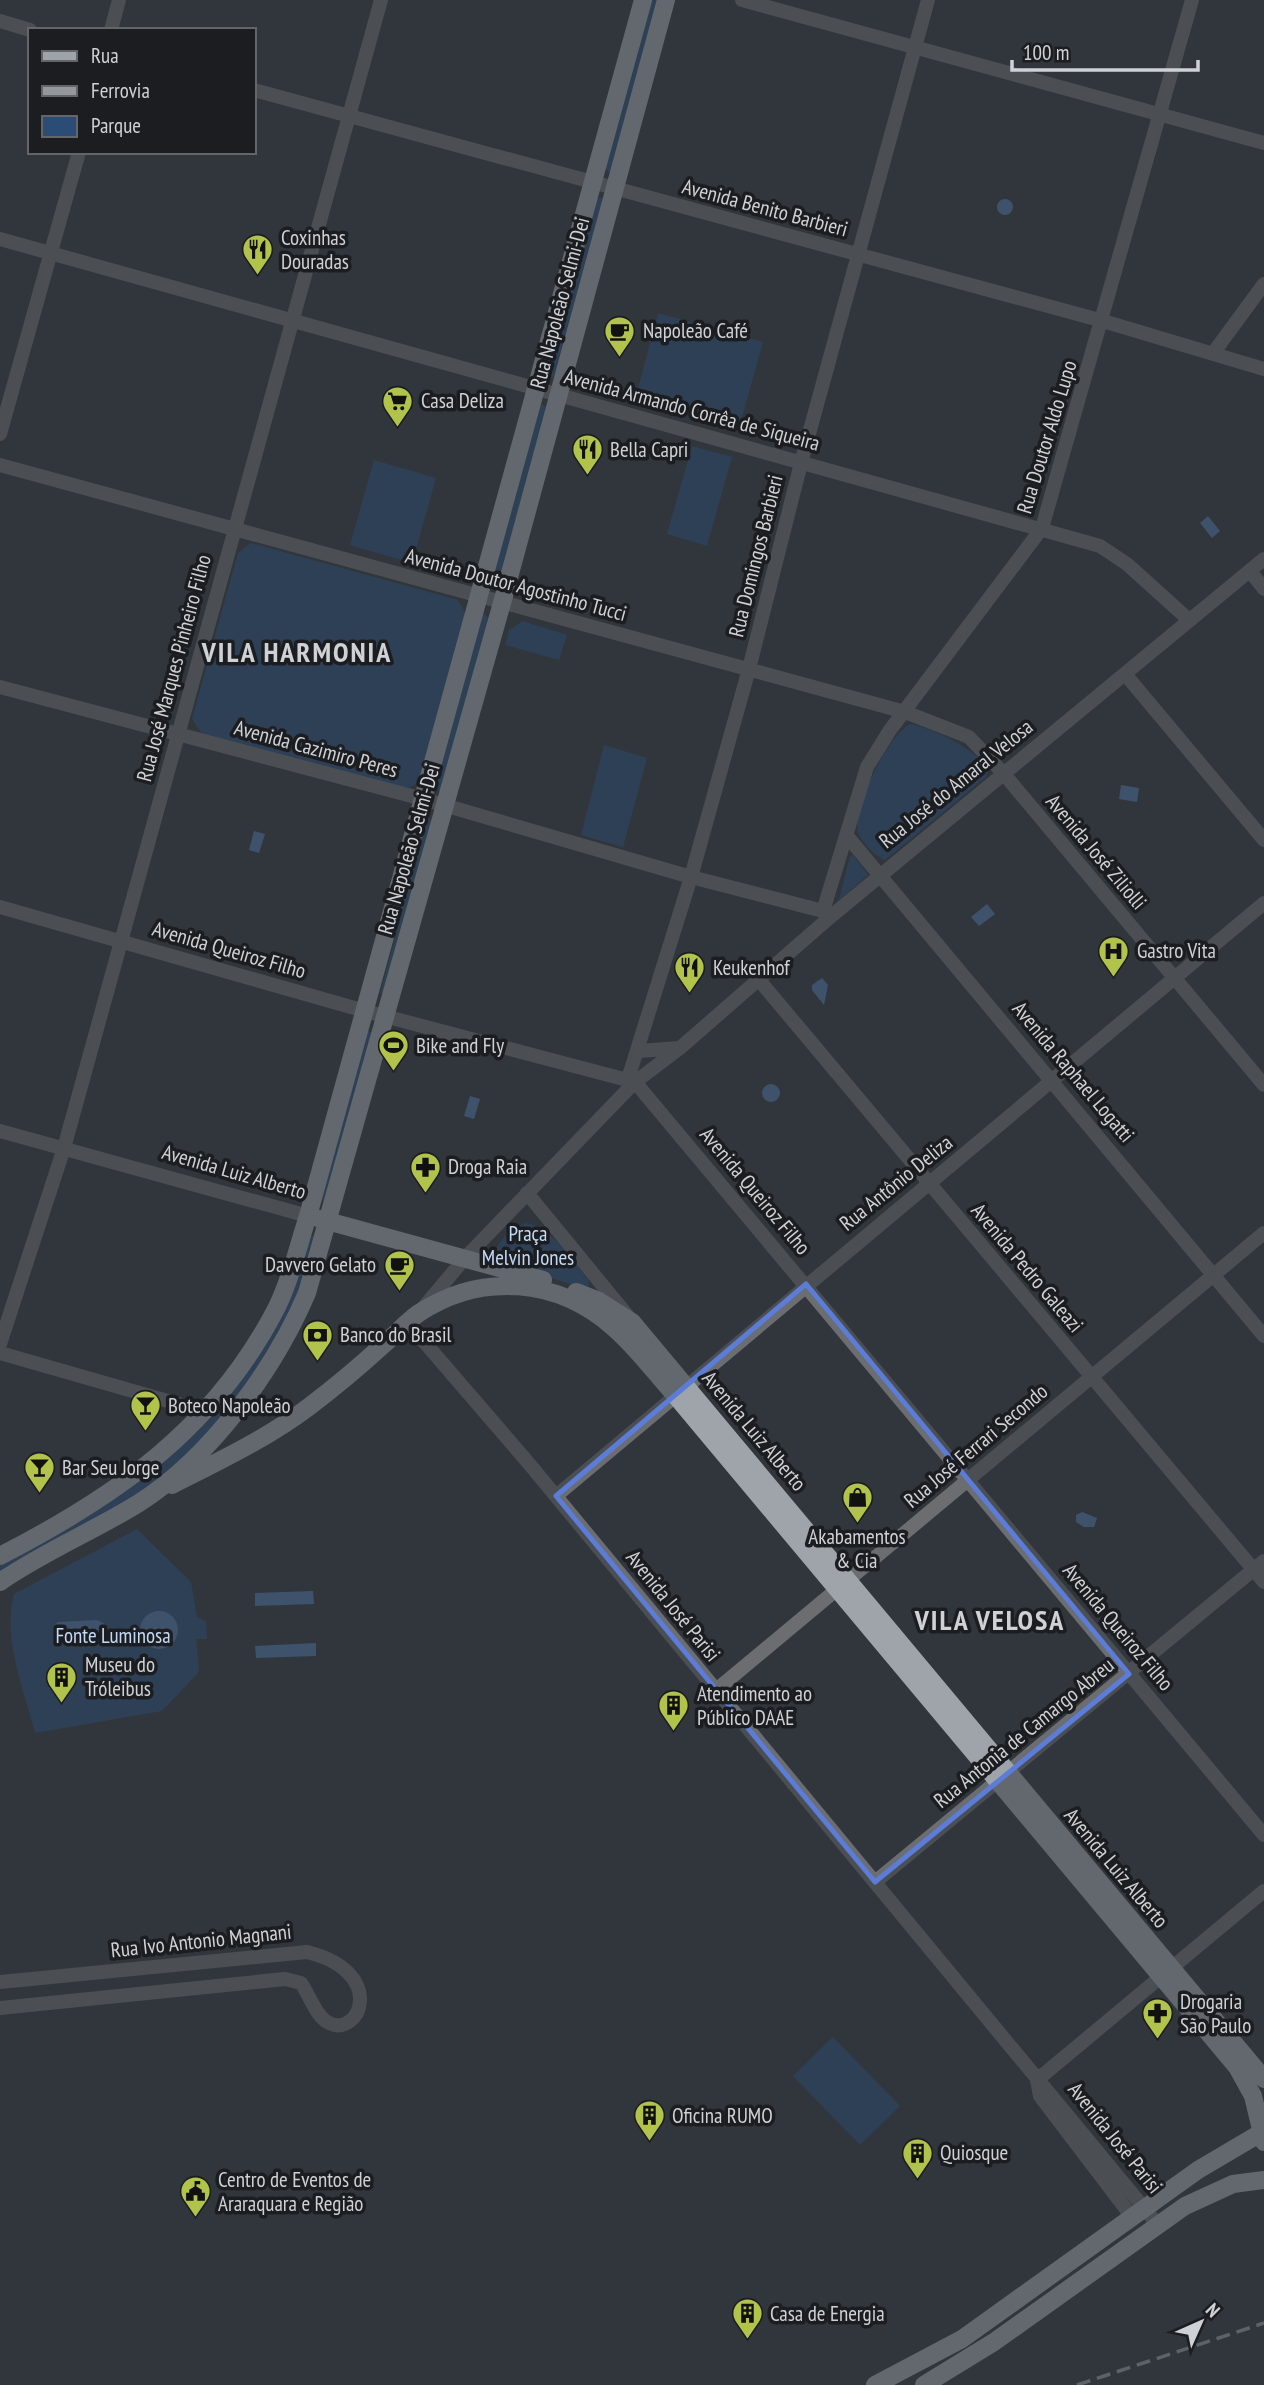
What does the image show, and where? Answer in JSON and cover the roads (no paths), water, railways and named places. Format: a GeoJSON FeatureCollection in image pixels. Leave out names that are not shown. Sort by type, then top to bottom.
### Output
{"type":"FeatureCollection","features":[{"type":"Feature","properties":{"kind":"main road","name":"Rua Napoleão Selmi-Dei"},"geometry":{"type":"LineString","coordinates":[[0,1556],[142,1471],[206,1412],[253,1349],[278,1304],[309,1216],[643,0]]}},
{"type":"Feature","properties":{"kind":"main road","name":"Rua Napoleão Selmi-Dei"},"geometry":{"type":"LineString","coordinates":[[0,1582],[141,1501],[185,1466],[234,1412],[265,1372],[291,1330],[307,1293],[502,603],[666,0]]}},
{"type":"Feature","properties":{"kind":"main road","name":"Avenida Luiz Alberto"},"geometry":{"type":"LineString","coordinates":[[309,1216],[514,1270],[599,1301],[632,1322],[680,1390],[843,1583],[1002,1779],[1165,1972],[1264,2079]]}},
{"type":"Feature","properties":{"kind":"main road","name":"Avenida Luiz Alberto"},"geometry":{"type":"LineString","coordinates":[[465,1291],[496,1285],[521,1285],[558,1294],[614,1328],[680,1390]]}},
{"type":"Feature","properties":{"kind":"main road","name":"Rua José do Amaral Velosa"},"geometry":{"type":"LineString","coordinates":[[141,1501],[246,1447],[309,1407],[413,1318],[465,1291]]}},
{"type":"Feature","properties":{"kind":"main road","name":"Avenida Luiz Alberto"},"geometry":{"type":"LineString","coordinates":[[1165,1972],[1237,2067],[1253,2095],[1263,2135]]}},
{"type":"Feature","properties":{"kind":"main road"},"geometry":{"type":"LineString","coordinates":[[875,2385],[962,2339],[1198,2170],[1263,2135]]}},
{"type":"Feature","properties":{"kind":"main road"},"geometry":{"type":"LineString","coordinates":[[924,2385],[994,2342],[1158,2225],[1210,2193],[1233,2184],[1264,2180]]}},
{"type":"Feature","properties":{"kind":"street"},"geometry":{"type":"LineString","coordinates":[[112,28],[119,0]]}},
{"type":"Feature","properties":{"kind":"street","name":"Rua José Marques Pinheiro Filho"},"geometry":{"type":"LineString","coordinates":[[0,1344],[64,1148],[381,0]]}},
{"type":"Feature","properties":{"kind":"street"},"geometry":{"type":"LineString","coordinates":[[742,0],[1264,144]]}},
{"type":"Feature","properties":{"kind":"street","name":"Rua Domingos Barbieri"},"geometry":{"type":"LineString","coordinates":[[631,1081],[749,669],[928,0]]}},
{"type":"Feature","properties":{"kind":"street","name":"Rua Doutor Aldo Lupo"},"geometry":{"type":"LineString","coordinates":[[826,914],[867,767],[1042,528],[1103,321],[1192,0]]}},
{"type":"Feature","properties":{"kind":"street"},"geometry":{"type":"LineString","coordinates":[[0,21],[28,29]]}},
{"type":"Feature","properties":{"kind":"street","name":"Avenida Benito Barbieri"},"geometry":{"type":"LineString","coordinates":[[256,91],[1103,321],[1264,369]]}},
{"type":"Feature","properties":{"kind":"street"},"geometry":{"type":"LineString","coordinates":[[0,434],[53,253],[78,154]]}},
{"type":"Feature","properties":{"kind":"street","name":"Avenida Armando Corrêa de Siqueira"},"geometry":{"type":"LineString","coordinates":[[0,239],[1100,546],[1127,564],[1188,619]]}},
{"type":"Feature","properties":{"kind":"street"},"geometry":{"type":"LineString","coordinates":[[1214,352],[1264,284]]}},
{"type":"Feature","properties":{"kind":"street","name":"Avenida Doutor Agostinho Tucci"},"geometry":{"type":"LineString","coordinates":[[0,465],[905,712],[969,737],[1004,774]]}},
{"type":"Feature","properties":{"kind":"street","name":"Rua José do Amaral Velosa"},"geometry":{"type":"LineString","coordinates":[[413,1318],[465,1258],[631,1081],[680,1048],[760,980],[826,914],[881,875],[1264,559]]}},
{"type":"Feature","properties":{"kind":"street"},"geometry":{"type":"LineString","coordinates":[[1250,571],[1264,589]]}},
{"type":"Feature","properties":{"kind":"street"},"geometry":{"type":"LineString","coordinates":[[1125,674],[1264,841]]}},
{"type":"Feature","properties":{"kind":"street","name":"Avenida Cazimiro Peres"},"geometry":{"type":"LineString","coordinates":[[0,687],[423,799],[826,914]]}},
{"type":"Feature","properties":{"kind":"street","name":"Avenida José Ziliolli"},"geometry":{"type":"LineString","coordinates":[[1004,774],[1264,1085]]}},
{"type":"Feature","properties":{"kind":"street","name":"Avenida Raphael Logatti"},"geometry":{"type":"LineString","coordinates":[[847,836],[1264,1336]]}},
{"type":"Feature","properties":{"kind":"street","name":"Rua Antônio Deliza"},"geometry":{"type":"LineString","coordinates":[[556,1496],[1264,903]]}},
{"type":"Feature","properties":{"kind":"street","name":"Avenida Queiroz Filho"},"geometry":{"type":"LineString","coordinates":[[0,907],[365,1011],[631,1081],[806,1284],[1264,1835]]}},
{"type":"Feature","properties":{"kind":"street","name":"Avenida Pedro Galeazi"},"geometry":{"type":"LineString","coordinates":[[760,980],[1091,1377],[1259,1565],[1264,1582]]}},
{"type":"Feature","properties":{"kind":"street"},"geometry":{"type":"LineString","coordinates":[[639,1051],[680,1048]]}},
{"type":"Feature","properties":{"kind":"street","name":"Avenida Luiz Alberto"},"geometry":{"type":"LineString","coordinates":[[0,1131],[309,1216]]}},
{"type":"Feature","properties":{"kind":"street"},"geometry":{"type":"LineString","coordinates":[[527,1193],[632,1322]]}},
{"type":"Feature","properties":{"kind":"street","name":"Rua José Ferrari Secondo"},"geometry":{"type":"LineString","coordinates":[[715,1691],[1264,1233]]}},
{"type":"Feature","properties":{"kind":"street","name":"Avenida José Parisi"},"geometry":{"type":"LineString","coordinates":[[413,1318],[715,1691],[1037,2080],[1138,2212],[1158,2225]]}},
{"type":"Feature","properties":{"kind":"street"},"geometry":{"type":"LineString","coordinates":[[0,1353],[206,1412]]}},
{"type":"Feature","properties":{"kind":"street","name":"Rua Antonia de Camargo Abreu"},"geometry":{"type":"LineString","coordinates":[[875,1882],[1259,1565]]}},
{"type":"Feature","properties":{"kind":"street"},"geometry":{"type":"LineString","coordinates":[[1037,2080],[1264,1891]]}},
{"type":"Feature","properties":{"kind":"street","name":"Rua Ivo Antonio Magnani"},"geometry":{"type":"LineString","coordinates":[[0,1982],[307,1952],[329,1957],[347,1969],[360,1988],[361,2003],[354,2017],[340,2025],[329,2023],[319,2014],[301,1983],[285,1979],[0,2008]]}},
{"type":"Feature","properties":{"kind":"railway"},"geometry":{"type":"LineString","coordinates":[[1077,2385],[1264,2323]]}},
{"type":"Feature","properties":{"kind":"place","name":"Coxinhas Douradas"},"geometry":{"type":"Point","coordinates":[258,277]}},
{"type":"Feature","properties":{"kind":"place","name":"Napoleão Café"},"geometry":{"type":"Point","coordinates":[620,358]}},
{"type":"Feature","properties":{"kind":"place","name":"Casa Deliza"},"geometry":{"type":"Point","coordinates":[398,428]}},
{"type":"Feature","properties":{"kind":"place","name":"Bella Capri"},"geometry":{"type":"Point","coordinates":[587,477]}},
{"type":"Feature","properties":{"kind":"place","name":"Gastro Vita"},"geometry":{"type":"Point","coordinates":[1114,978]}},
{"type":"Feature","properties":{"kind":"place","name":"Keukenhof"},"geometry":{"type":"Point","coordinates":[690,995]}},
{"type":"Feature","properties":{"kind":"place","name":"Bike and Fly"},"geometry":{"type":"Point","coordinates":[393,1073]}},
{"type":"Feature","properties":{"kind":"place","name":"Droga Raia"},"geometry":{"type":"Point","coordinates":[425,1194]}},
{"type":"Feature","properties":{"kind":"place","name":"Davvero Gelato"},"geometry":{"type":"Point","coordinates":[399,1292]}},
{"type":"Feature","properties":{"kind":"place","name":"Banco do Brasil"},"geometry":{"type":"Point","coordinates":[317,1362]}},
{"type":"Feature","properties":{"kind":"place","name":"Boteco Napoleão"},"geometry":{"type":"Point","coordinates":[145,1433]}},
{"type":"Feature","properties":{"kind":"place","name":"Bar Seu Jorge"},"geometry":{"type":"Point","coordinates":[39,1495]}},
{"type":"Feature","properties":{"kind":"place","name":"Akabamentos & Cia"},"geometry":{"type":"Point","coordinates":[857,1524]}},
{"type":"Feature","properties":{"kind":"place","name":"Museu do Tróleibus"},"geometry":{"type":"Point","coordinates":[62,1704]}},
{"type":"Feature","properties":{"kind":"place","name":"Atendimento ao Público DAAE"},"geometry":{"type":"Point","coordinates":[674,1733]}},
{"type":"Feature","properties":{"kind":"place","name":"Drogaria São Paulo"},"geometry":{"type":"Point","coordinates":[1157,2041]}},
{"type":"Feature","properties":{"kind":"place","name":"Oficina RUMO"},"geometry":{"type":"Point","coordinates":[649,2143]}},
{"type":"Feature","properties":{"kind":"place","name":"Quiosque"},"geometry":{"type":"Point","coordinates":[917,2180]}},
{"type":"Feature","properties":{"kind":"place","name":"Centro de Eventos de Araraquara e Região"},"geometry":{"type":"Point","coordinates":[195,2219]}},
{"type":"Feature","properties":{"kind":"place","name":"Casa de Energia"},"geometry":{"type":"Point","coordinates":[747,2341]}},
{"type":"Feature","properties":{"kind":"district","name":"VILA HARMONIA"},"geometry":{"type":"Point","coordinates":[297,652]}},
{"type":"Feature","properties":{"kind":"district","name":"VILA VELOSA"},"geometry":{"type":"Point","coordinates":[990,1620]}},
{"type":"Feature","properties":{"kind":"park label","name":"Praça Melvin Jones"},"geometry":{"type":"Point","coordinates":[528,1246]}},
{"type":"Feature","properties":{"kind":"park label","name":"Fonte Luminosa"},"geometry":{"type":"Point","coordinates":[113,1636]}}]}
